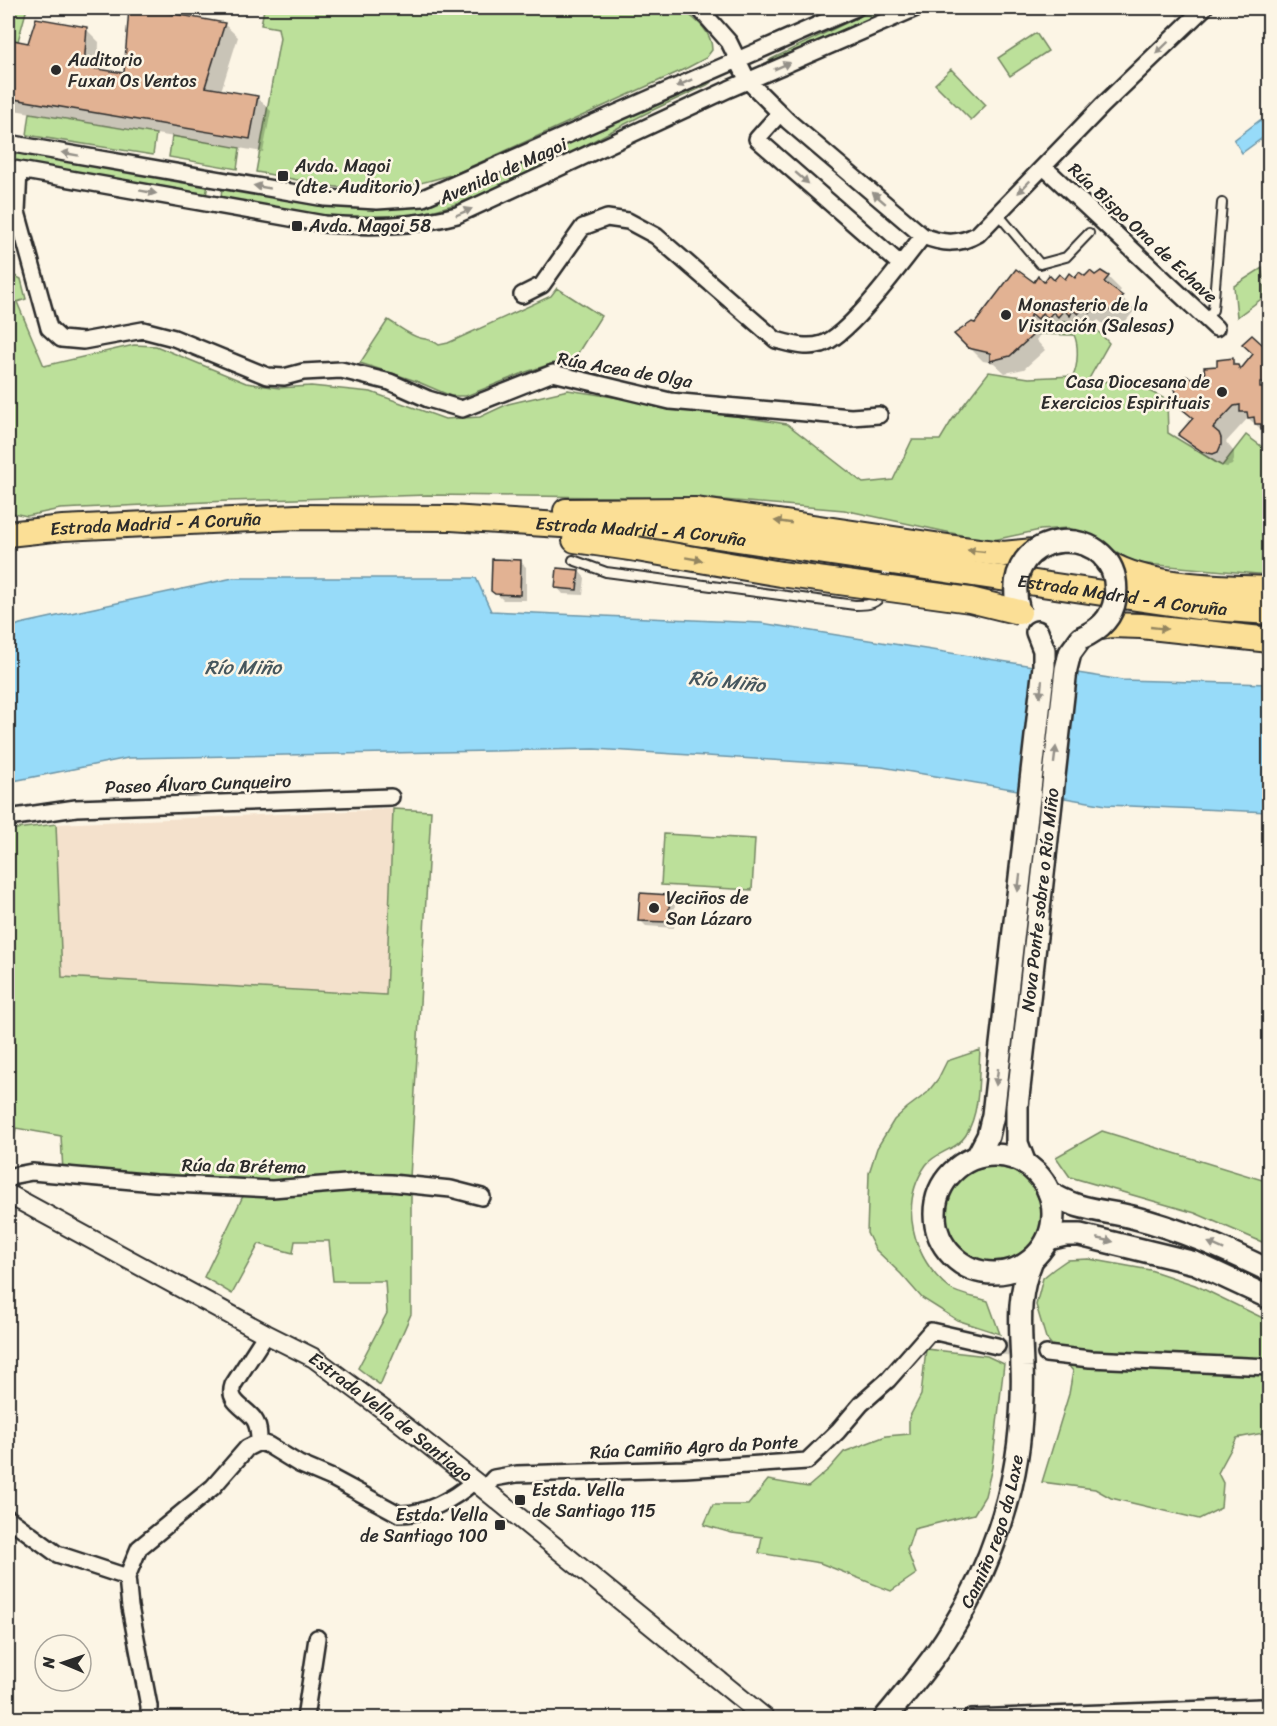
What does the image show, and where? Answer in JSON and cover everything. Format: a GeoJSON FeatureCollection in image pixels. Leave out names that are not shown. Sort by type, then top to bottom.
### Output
{"type":"FeatureCollection","features":[{"type":"Feature","properties":{"kind":"highway"},"geometry":{"type":"LineString","coordinates":[[235,519],[339,508],[432,504],[538,511],[696,510],[1003,554],[1034,551]]}},
{"type":"Feature","properties":{"kind":"highway","name":"Estrada Madrid - A Coruña"},"geometry":{"type":"LineString","coordinates":[[8,534],[63,528],[297,516],[444,517],[704,534],[1197,607],[1269,612]]}},
{"type":"Feature","properties":{"kind":"highway"},"geometry":{"type":"LineString","coordinates":[[358,517],[478,532],[542,536],[637,549],[781,574],[970,600],[1019,612]]}},
{"type":"Feature","properties":{"kind":"highway"},"geometry":{"type":"LineString","coordinates":[[1108,563],[1122,571],[1152,579],[1188,584],[1269,589]]}},
{"type":"Feature","properties":{"kind":"highway"},"geometry":{"type":"LineString","coordinates":[[1091,633],[1110,626],[1141,626],[1269,640]]}},
{"type":"Feature","properties":{"kind":"main road"},"geometry":{"type":"LineString","coordinates":[[1065,540],[1082,543],[1097,550],[1108,563],[1114,576],[1115,603],[1109,617],[1091,633],[1062,641],[1045,637],[1037,632],[1019,612],[1016,592],[1017,576],[1034,551],[1049,543],[1065,540]]}},
{"type":"Feature","properties":{"kind":"main road","name":"Nova Ponte sobre o Río Miño"},"geometry":{"type":"LineString","coordinates":[[977,1157],[988,1136],[994,1103],[1044,666],[1044,650],[1037,632]]}},
{"type":"Feature","properties":{"kind":"main road","name":"Nova Ponte sobre o Río Miño"},"geometry":{"type":"LineString","coordinates":[[1025,1164],[1017,1143],[1017,1106],[1066,669],[1070,653],[1091,633]]}},
{"type":"Feature","properties":{"kind":"main road"},"geometry":{"type":"LineString","coordinates":[[1019,1320],[1022,1286],[1032,1260],[1048,1239],[1053,1216],[1049,1192],[1040,1176],[1025,1164],[1002,1155],[977,1157],[959,1166],[945,1180],[936,1199],[935,1220],[940,1239],[952,1256],[968,1268],[988,1273],[1008,1272],[1032,1260]]}},
{"type":"Feature","properties":{"kind":"main road"},"geometry":{"type":"LineString","coordinates":[[1049,1192],[1072,1205],[1132,1218],[1195,1237],[1269,1271]]}},
{"type":"Feature","properties":{"kind":"main road"},"geometry":{"type":"LineString","coordinates":[[1048,1239],[1065,1235],[1080,1235],[1195,1263],[1269,1298]]}},
{"type":"Feature","properties":{"kind":"main road"},"geometry":{"type":"LineString","coordinates":[[988,1273],[1008,1294],[1019,1320]]}},
{"type":"Feature","properties":{"kind":"main road","name":"Camiño rego da Laxe"},"geometry":{"type":"LineString","coordinates":[[885,1719],[951,1631],[980,1577],[995,1538],[1010,1486],[1021,1423],[1022,1369],[1019,1320]]}},
{"type":"Feature","properties":{"kind":"street","name":"Rúa Bispo Ona de Echave"},"geometry":{"type":"LineString","coordinates":[[699,8],[729,42],[748,81],[780,113],[923,236],[936,242],[949,244],[978,234],[1103,105],[1204,8]]}},
{"type":"Feature","properties":{"kind":"street","name":"Avenida de Magoi"},"geometry":{"type":"LineString","coordinates":[[8,143],[325,198],[377,201],[423,198],[856,8]]}},
{"type":"Feature","properties":{"kind":"street","name":"Avenida de Magoi"},"geometry":{"type":"LineString","coordinates":[[13,169],[324,224],[373,227],[428,223],[458,215],[748,81],[916,8]]}},
{"type":"Feature","properties":{"kind":"street"},"geometry":{"type":"LineString","coordinates":[[780,113],[757,139],[900,264]]}},
{"type":"Feature","properties":{"kind":"street","name":"Rúa Bispo Ona de Echave"},"geometry":{"type":"LineString","coordinates":[[1044,167],[1211,324]]}},
{"type":"Feature","properties":{"kind":"street","name":"Rúa Acea de Olga"},"geometry":{"type":"LineString","coordinates":[[13,169],[17,212],[49,328],[61,339],[82,341],[143,330],[174,338],[267,376],[284,377],[303,372],[341,370],[390,382],[428,399],[462,409],[553,373],[670,401],[851,417],[879,415]]}},
{"type":"Feature","properties":{"kind":"street"},"geometry":{"type":"LineString","coordinates":[[522,295],[542,285],[583,227],[607,218],[628,221],[656,236],[777,340],[796,345],[821,345],[840,334],[923,236]]}},
{"type":"Feature","properties":{"kind":"street","name":"Paseo Álvaro Cunqueiro"},"geometry":{"type":"LineString","coordinates":[[8,819],[76,808],[391,797]]}},
{"type":"Feature","properties":{"kind":"street","name":"Rúa da Brétema"},"geometry":{"type":"LineString","coordinates":[[8,1181],[11,1176],[32,1172],[155,1183],[272,1189],[358,1182],[391,1183],[451,1189],[482,1197]]}},
{"type":"Feature","properties":{"kind":"street","name":"Estrada Vella de Santiago"},"geometry":{"type":"LineString","coordinates":[[8,1194],[314,1358],[479,1485],[765,1719]]}},
{"type":"Feature","properties":{"kind":"street","name":"Rúa Camiño Agro da Ponte"},"geometry":{"type":"LineString","coordinates":[[479,1485],[494,1478],[517,1474],[685,1469],[807,1461],[838,1431],[861,1404],[888,1380],[931,1331],[997,1346]]}},
{"type":"Feature","properties":{"kind":"street"},"geometry":{"type":"LineString","coordinates":[[259,1442],[259,1431],[255,1420],[233,1399],[230,1392],[266,1334]]}},
{"type":"Feature","properties":{"kind":"street"},"geometry":{"type":"LineString","coordinates":[[1046,1354],[1090,1359],[1269,1367]]}},
{"type":"Feature","properties":{"kind":"street"},"geometry":{"type":"LineString","coordinates":[[149,1719],[149,1706],[130,1607],[127,1577],[139,1548],[213,1486],[247,1448],[259,1442],[268,1445],[299,1464],[332,1478],[399,1515],[411,1515],[479,1485]]}},
{"type":"Feature","properties":{"kind":"street"},"geometry":{"type":"LineString","coordinates":[[8,1518],[57,1554],[127,1577]]}},
{"type":"Feature","properties":{"kind":"street"},"geometry":{"type":"LineString","coordinates":[[305,1719],[317,1638]]}},
{"type":"Feature","properties":{"kind":"street"},"geometry":{"type":"LineString","coordinates":[[971,1719],[1267,1705]]}},
{"type":"Feature","properties":{"kind":"lane"},"geometry":{"type":"LineString","coordinates":[[1211,324],[1222,203]]}},
{"type":"Feature","properties":{"kind":"lane"},"geometry":{"type":"LineString","coordinates":[[998,214],[1040,264],[1066,257],[1089,233]]}},
{"type":"Feature","properties":{"kind":"lane"},"geometry":{"type":"LineString","coordinates":[[573,560],[606,572],[855,605],[872,604],[880,597],[890,561]]}},
{"type":"Feature","properties":{"kind":"shaded area"},"geometry":{"type":"Polygon","coordinates":[[[393,809],[386,995],[62,977],[56,824],[393,809]]]}},
{"type":"Feature","properties":{"kind":"green space"},"geometry":{"type":"Polygon","coordinates":[[[8,8],[27,8],[18,41],[8,39],[8,8]]]}},
{"type":"Feature","properties":{"kind":"green space"},"geometry":{"type":"Polygon","coordinates":[[[253,8],[680,8],[706,31],[712,50],[706,58],[687,68],[457,173],[393,188],[352,189],[256,172],[280,38],[278,28],[261,25],[264,9],[253,8]]]}},
{"type":"Feature","properties":{"kind":"green space"},"geometry":{"type":"Polygon","coordinates":[[[877,8],[893,8],[773,64],[768,62],[771,59],[877,8]]]}},
{"type":"Feature","properties":{"kind":"green space"},"geometry":{"type":"Polygon","coordinates":[[[1036,33],[1048,51],[1010,76],[998,58],[1036,33]]]}},
{"type":"Feature","properties":{"kind":"green space"},"geometry":{"type":"Polygon","coordinates":[[[951,69],[986,105],[971,120],[935,84],[951,69]]]}},
{"type":"Feature","properties":{"kind":"green space"},"geometry":{"type":"Polygon","coordinates":[[[707,81],[710,83],[506,185],[438,209],[403,217],[350,220],[221,198],[222,187],[342,207],[414,205],[472,187],[707,81]]]}},
{"type":"Feature","properties":{"kind":"green space"},"geometry":{"type":"Polygon","coordinates":[[[30,113],[156,134],[153,155],[27,135],[30,113]]]}},
{"type":"Feature","properties":{"kind":"green space"},"geometry":{"type":"Polygon","coordinates":[[[172,136],[240,148],[237,169],[169,157],[172,136]]]}},
{"type":"Feature","properties":{"kind":"green space"},"geometry":{"type":"Polygon","coordinates":[[[8,152],[208,184],[206,196],[8,162],[8,152]]]}},
{"type":"Feature","properties":{"kind":"green space"},"geometry":{"type":"Polygon","coordinates":[[[8,255],[13,275],[21,279],[26,299],[17,302],[44,366],[134,345],[156,346],[246,383],[279,388],[311,386],[371,392],[445,419],[480,417],[508,404],[568,390],[787,424],[863,483],[893,480],[912,440],[940,440],[952,420],[989,372],[1029,378],[1073,376],[1077,355],[1074,335],[1036,334],[1032,329],[1035,325],[1087,319],[1109,343],[1086,384],[1125,379],[1167,400],[1168,433],[1222,466],[1246,435],[1269,452],[1269,575],[1135,563],[1089,535],[1068,528],[1040,530],[989,541],[844,510],[700,498],[428,495],[60,509],[27,516],[8,512],[8,255]]]}},
{"type":"Feature","properties":{"kind":"green space"},"geometry":{"type":"Polygon","coordinates":[[[1262,268],[1264,297],[1237,317],[1234,286],[1262,268]]]}},
{"type":"Feature","properties":{"kind":"green space"},"geometry":{"type":"Polygon","coordinates":[[[557,288],[601,316],[571,364],[554,363],[466,396],[451,396],[416,381],[360,363],[388,320],[412,335],[439,345],[551,296],[557,288]]]}},
{"type":"Feature","properties":{"kind":"green space"},"geometry":{"type":"Polygon","coordinates":[[[393,809],[431,811],[410,1178],[287,1183],[63,1172],[61,1136],[16,1128],[14,1141],[8,1140],[8,830],[56,824],[62,977],[386,995],[393,809]]]}},
{"type":"Feature","properties":{"kind":"green space"},"geometry":{"type":"Polygon","coordinates":[[[664,834],[755,839],[752,890],[661,885],[664,834]]]}},
{"type":"Feature","properties":{"kind":"green space"},"geometry":{"type":"Polygon","coordinates":[[[980,1050],[978,1094],[971,1125],[962,1140],[926,1165],[917,1181],[911,1214],[919,1246],[926,1262],[949,1288],[988,1301],[1000,1334],[957,1320],[922,1298],[875,1249],[867,1233],[869,1173],[877,1148],[894,1120],[927,1093],[938,1079],[947,1061],[980,1050]]]}},
{"type":"Feature","properties":{"kind":"green space"},"geometry":{"type":"Polygon","coordinates":[[[1102,1131],[1269,1182],[1269,1245],[1195,1213],[1070,1177],[1056,1157],[1102,1131]]]}},
{"type":"Feature","properties":{"kind":"green space"},"geometry":{"type":"Polygon","coordinates":[[[994,1167],[1004,1168],[1021,1175],[1035,1189],[1042,1206],[1042,1226],[1035,1243],[1021,1257],[1004,1264],[994,1265],[984,1264],[967,1257],[953,1243],[946,1226],[945,1216],[946,1206],[953,1189],[967,1175],[984,1168],[994,1167]]]}},
{"type":"Feature","properties":{"kind":"green space"},"geometry":{"type":"Polygon","coordinates":[[[411,1188],[411,1314],[380,1385],[358,1368],[387,1313],[385,1281],[333,1281],[329,1241],[295,1241],[293,1253],[259,1244],[232,1294],[204,1277],[245,1192],[411,1188]]]}},
{"type":"Feature","properties":{"kind":"green space"},"geometry":{"type":"Polygon","coordinates":[[[1089,1259],[1150,1270],[1195,1285],[1269,1321],[1269,1432],[1237,1438],[1218,1473],[1223,1483],[1221,1508],[1199,1519],[1111,1498],[1095,1489],[1042,1482],[1069,1394],[1073,1371],[1046,1338],[1036,1305],[1043,1278],[1067,1260],[1089,1259]]]}},
{"type":"Feature","properties":{"kind":"green space"},"geometry":{"type":"Polygon","coordinates":[[[926,1349],[987,1356],[1004,1364],[992,1467],[985,1496],[974,1514],[914,1529],[907,1550],[916,1574],[891,1591],[820,1563],[759,1553],[762,1537],[732,1533],[704,1525],[713,1505],[748,1505],[768,1480],[808,1487],[844,1452],[886,1436],[909,1434],[909,1418],[921,1395],[926,1349]]]}},
{"type":"Feature","properties":{"kind":"water"},"geometry":{"type":"Polygon","coordinates":[[[1260,120],[1269,133],[1242,153],[1234,140],[1260,120]]]}},
{"type":"Feature","properties":{"kind":"water","name":"Río Miño"},"geometry":{"type":"Polygon","coordinates":[[[233,578],[476,578],[491,611],[761,623],[1122,680],[1269,684],[1269,812],[1106,805],[882,767],[594,749],[128,758],[8,782],[8,629],[20,624],[233,578]]]}},
{"type":"Feature","properties":{"kind":"building","name":"Auditorio Fuxan Os Ventos"},"geometry":{"type":"Polygon","coordinates":[[[129,8],[142,8],[225,23],[205,87],[258,96],[250,139],[8,98],[8,39],[28,43],[36,18],[87,27],[84,67],[124,73],[129,8]]]}},
{"type":"Feature","properties":{"kind":"building","name":"Monasterio de la Visitación (Salesas)"},"geometry":{"type":"Polygon","coordinates":[[[1016,269],[1034,282],[1038,276],[1044,282],[1049,275],[1054,280],[1059,274],[1065,279],[1069,273],[1075,278],[1079,272],[1085,276],[1090,271],[1095,275],[1101,271],[1109,276],[1104,282],[1123,296],[1110,311],[1105,306],[1099,312],[1094,306],[1090,313],[1084,308],[1078,314],[1073,310],[1070,316],[1064,310],[1058,317],[1053,312],[1048,318],[1042,313],[1038,319],[1032,314],[1022,327],[1033,335],[1010,356],[990,361],[990,353],[968,348],[954,334],[972,322],[975,323],[1016,269]]]}},
{"type":"Feature","properties":{"kind":"building","name":"Casa Diocesana de Exercicios Espirituais"},"geometry":{"type":"Polygon","coordinates":[[[1252,335],[1263,345],[1270,337],[1269,383],[1260,383],[1260,388],[1268,388],[1268,395],[1270,394],[1270,436],[1268,429],[1261,430],[1261,424],[1255,424],[1254,417],[1248,418],[1247,412],[1240,412],[1240,405],[1234,406],[1213,428],[1221,438],[1218,452],[1213,454],[1203,452],[1178,435],[1193,418],[1182,409],[1175,389],[1178,381],[1186,376],[1206,383],[1204,367],[1217,366],[1217,360],[1233,358],[1233,365],[1238,365],[1240,370],[1253,354],[1242,344],[1252,335]]]}},
{"type":"Feature","properties":{"kind":"building"},"geometry":{"type":"Polygon","coordinates":[[[492,559],[521,560],[520,595],[495,594],[491,591],[492,559]]]}},
{"type":"Feature","properties":{"kind":"building"},"geometry":{"type":"Polygon","coordinates":[[[557,568],[579,570],[577,590],[555,588],[557,568]]]}},
{"type":"Feature","properties":{"kind":"building","name":"Veciños de San Lázaro"},"geometry":{"type":"Polygon","coordinates":[[[640,893],[670,895],[668,922],[638,921],[640,893]]]}},
{"type":"Feature","properties":{"kind":"tunnel"},"geometry":{"type":"LineString","coordinates":[[997,1346],[1046,1354]]}},
{"type":"Feature","properties":{"kind":"place","name":"Auditorio Fuxan Os Ventos"},"geometry":{"type":"Point","coordinates":[56,70]}},
{"type":"Feature","properties":{"kind":"place","name":"Avda. Magoi (dte. Auditorio)"},"geometry":{"type":"Point","coordinates":[283,176]}},
{"type":"Feature","properties":{"kind":"place","name":"Avda. Magoi 58"},"geometry":{"type":"Point","coordinates":[297,226]}},
{"type":"Feature","properties":{"kind":"place","name":"Monasterio de la Visitación (Salesas)"},"geometry":{"type":"Point","coordinates":[1006,315]}},
{"type":"Feature","properties":{"kind":"place","name":"Casa Diocesana de Exercicios Espirituais"},"geometry":{"type":"Point","coordinates":[1222,392]}},
{"type":"Feature","properties":{"kind":"place","name":"Veciños de San Lázaro"},"geometry":{"type":"Point","coordinates":[654,908]}},
{"type":"Feature","properties":{"kind":"place","name":"Estda. Vella de Santiago 115"},"geometry":{"type":"Point","coordinates":[520,1500]}},
{"type":"Feature","properties":{"kind":"place","name":"Estda. Vella de Santiago 100"},"geometry":{"type":"Point","coordinates":[500,1525]}}]}
